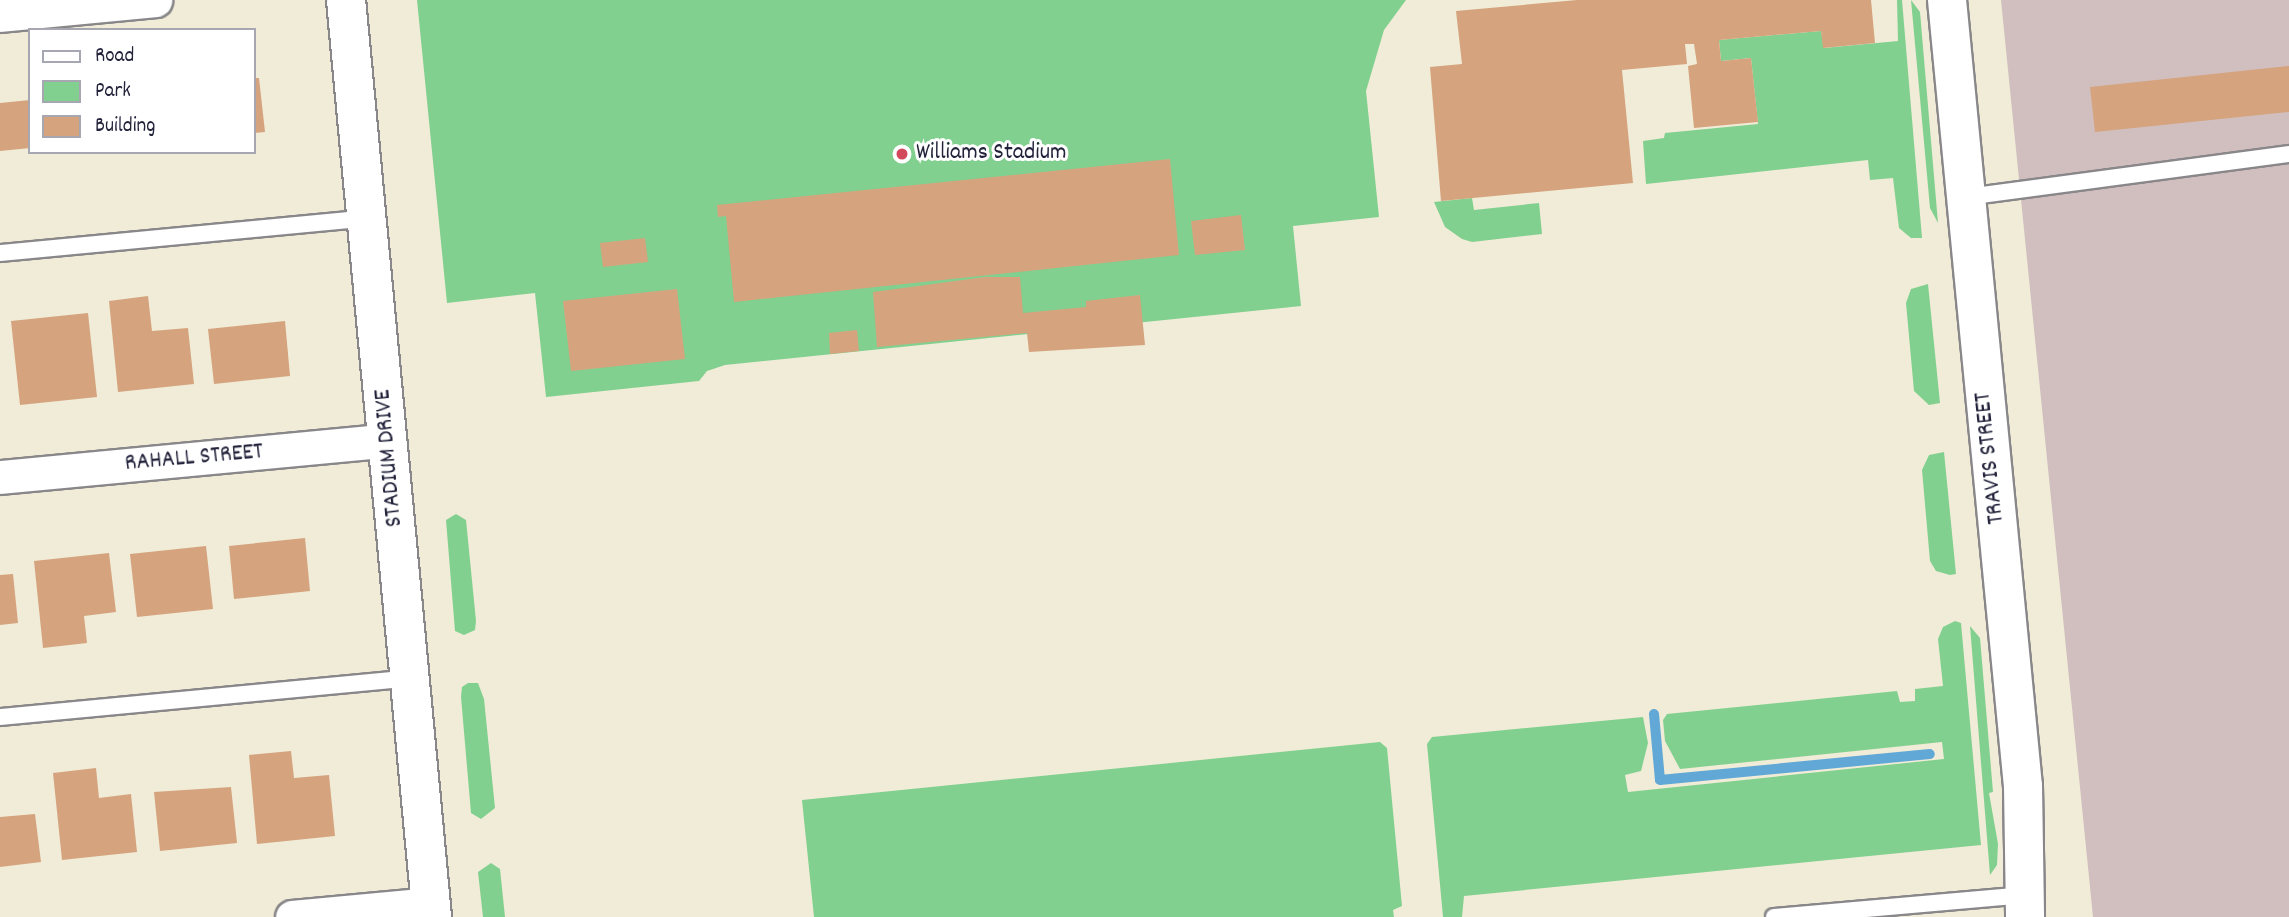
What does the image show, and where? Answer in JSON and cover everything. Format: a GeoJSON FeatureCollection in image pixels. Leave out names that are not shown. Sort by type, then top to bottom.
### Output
{"type":"FeatureCollection","features":[{"type":"Feature","properties":{"kind":"street"},"geometry":{"type":"LineString","coordinates":[[0,15],[155,0]]}},
{"type":"Feature","properties":{"kind":"street","name":"STADIUM DRIVE"},"geometry":{"type":"LineString","coordinates":[[346,0],[432,911]]}},
{"type":"Feature","properties":{"kind":"street","name":"TRAVIS STREET"},"geometry":{"type":"LineString","coordinates":[[1947,0],[2023,786],[2025,906]]}},
{"type":"Feature","properties":{"kind":"street","name":"RAHALL STREET"},"geometry":{"type":"LineString","coordinates":[[0,477],[388,440]]}},
{"type":"Feature","properties":{"kind":"street"},"geometry":{"type":"LineString","coordinates":[[292,917],[432,911]]}},
{"type":"Feature","properties":{"kind":"lane"},"geometry":{"type":"LineString","coordinates":[[1966,197],[2289,154]]}},
{"type":"Feature","properties":{"kind":"lane"},"geometry":{"type":"LineString","coordinates":[[0,253],[367,218]]}},
{"type":"Feature","properties":{"kind":"lane"},"geometry":{"type":"LineString","coordinates":[[0,717],[410,678]]}},
{"type":"Feature","properties":{"kind":"lane"},"geometry":{"type":"LineString","coordinates":[[1774,917],[2025,906]]}},
{"type":"Feature","properties":{"kind":"shaded area"},"geometry":{"type":"Polygon","coordinates":[[[2001,0],[2289,0],[2289,917],[2093,917],[2001,0]]]}},
{"type":"Feature","properties":{"kind":"green space","name":"Williams Stadium"},"geometry":{"type":"Polygon","coordinates":[[[417,0],[1406,0],[1384,30],[1366,91],[1379,217],[1293,226],[1301,306],[725,365],[707,371],[699,381],[546,397],[535,293],[447,303],[417,0]]]}},
{"type":"Feature","properties":{"kind":"green space"},"geometry":{"type":"Polygon","coordinates":[[[1897,0],[1902,0],[1922,238],[1911,238],[1899,228],[1893,178],[1870,180],[1868,160],[1646,184],[1643,141],[1664,138],[1665,133],[1758,124],[1751,58],[1721,61],[1719,40],[1821,31],[1824,48],[1898,41],[1897,0]]]}},
{"type":"Feature","properties":{"kind":"green space"},"geometry":{"type":"Polygon","coordinates":[[[1911,0],[1920,12],[1938,223],[1930,208],[1911,0]]]}},
{"type":"Feature","properties":{"kind":"green space"},"geometry":{"type":"Polygon","coordinates":[[[1472,198],[1474,210],[1539,203],[1542,234],[1472,242],[1462,239],[1445,227],[1434,202],[1472,198]]]}},
{"type":"Feature","properties":{"kind":"green space"},"geometry":{"type":"Polygon","coordinates":[[[1928,284],[1940,403],[1929,405],[1914,391],[1906,303],[1911,289],[1928,284]]]}},
{"type":"Feature","properties":{"kind":"green space"},"geometry":{"type":"Polygon","coordinates":[[[1944,452],[1956,574],[1950,575],[1936,571],[1930,561],[1922,470],[1929,455],[1944,452]]]}},
{"type":"Feature","properties":{"kind":"green space"},"geometry":{"type":"Polygon","coordinates":[[[456,514],[466,520],[476,621],[475,630],[464,635],[455,631],[446,520],[456,514]]]}},
{"type":"Feature","properties":{"kind":"green space"},"geometry":{"type":"Polygon","coordinates":[[[1955,621],[1961,623],[1981,845],[1464,896],[1462,917],[1443,917],[1427,744],[1432,737],[1643,717],[1648,743],[1641,771],[1625,775],[1628,792],[1944,759],[1942,742],[1680,769],[1665,741],[1663,720],[1667,714],[1897,691],[1900,702],[1915,701],[1915,689],[1943,686],[1938,639],[1943,627],[1955,621]]]}},
{"type":"Feature","properties":{"kind":"green space"},"geometry":{"type":"Polygon","coordinates":[[[1970,626],[1980,638],[1993,792],[1989,793],[1998,844],[1997,865],[1990,875],[1970,626]]]}},
{"type":"Feature","properties":{"kind":"green space"},"geometry":{"type":"Polygon","coordinates":[[[468,683],[478,683],[484,699],[495,808],[481,819],[471,813],[461,697],[462,687],[468,683]]]}},
{"type":"Feature","properties":{"kind":"green space"},"geometry":{"type":"Polygon","coordinates":[[[1380,742],[1387,748],[1402,906],[1393,910],[1394,917],[814,917],[802,800],[1380,742]]]}},
{"type":"Feature","properties":{"kind":"green space"},"geometry":{"type":"Polygon","coordinates":[[[491,863],[500,869],[505,917],[483,917],[478,872],[491,863]]]}},
{"type":"Feature","properties":{"kind":"building"},"geometry":{"type":"Polygon","coordinates":[[[1577,0],[1871,0],[1875,43],[1823,48],[1821,31],[1719,40],[1721,61],[1751,58],[1758,122],[1694,128],[1688,66],[1697,64],[1694,44],[1685,44],[1687,64],[1622,70],[1633,183],[1441,201],[1430,67],[1462,64],[1456,11],[1577,0]]]}},
{"type":"Feature","properties":{"kind":"building"},"geometry":{"type":"Polygon","coordinates":[[[2289,66],[2289,112],[2095,132],[2090,87],[2289,66]]]}},
{"type":"Feature","properties":{"kind":"building"},"geometry":{"type":"Polygon","coordinates":[[[256,78],[259,78],[265,132],[256,133],[256,78]]]}},
{"type":"Feature","properties":{"kind":"building"},"geometry":{"type":"Polygon","coordinates":[[[28,100],[28,148],[0,151],[0,103],[28,100]]]}},
{"type":"Feature","properties":{"kind":"building"},"geometry":{"type":"Polygon","coordinates":[[[1170,159],[1179,255],[734,302],[726,216],[718,217],[717,205],[1170,159]]]}},
{"type":"Feature","properties":{"kind":"building"},"geometry":{"type":"Polygon","coordinates":[[[1241,215],[1245,250],[1195,255],[1191,221],[1241,215]]]}},
{"type":"Feature","properties":{"kind":"building"},"geometry":{"type":"Polygon","coordinates":[[[645,238],[648,262],[603,267],[600,243],[645,238]]]}},
{"type":"Feature","properties":{"kind":"building"},"geometry":{"type":"Polygon","coordinates":[[[985,277],[1020,277],[1023,313],[1086,307],[1086,301],[1140,295],[1145,345],[1029,352],[1027,333],[877,347],[873,292],[985,277]]]}},
{"type":"Feature","properties":{"kind":"building"},"geometry":{"type":"Polygon","coordinates":[[[677,289],[685,359],[571,371],[563,301],[677,289]]]}},
{"type":"Feature","properties":{"kind":"building"},"geometry":{"type":"Polygon","coordinates":[[[148,296],[152,331],[188,328],[194,384],[118,392],[109,301],[148,296]]]}},
{"type":"Feature","properties":{"kind":"building"},"geometry":{"type":"Polygon","coordinates":[[[88,313],[97,397],[20,405],[11,321],[88,313]]]}},
{"type":"Feature","properties":{"kind":"building"},"geometry":{"type":"Polygon","coordinates":[[[285,321],[290,376],[214,384],[208,329],[285,321]]]}},
{"type":"Feature","properties":{"kind":"building"},"geometry":{"type":"Polygon","coordinates":[[[857,330],[859,351],[830,354],[829,333],[857,330]]]}},
{"type":"Feature","properties":{"kind":"building"},"geometry":{"type":"Polygon","coordinates":[[[305,538],[310,591],[234,599],[229,546],[305,538]]]}},
{"type":"Feature","properties":{"kind":"building"},"geometry":{"type":"Polygon","coordinates":[[[206,546],[213,609],[137,617],[130,554],[206,546]]]}},
{"type":"Feature","properties":{"kind":"building"},"geometry":{"type":"Polygon","coordinates":[[[109,553],[116,612],[84,616],[87,643],[43,648],[34,561],[109,553]]]}},
{"type":"Feature","properties":{"kind":"building"},"geometry":{"type":"Polygon","coordinates":[[[13,574],[18,623],[0,625],[0,575],[13,574]]]}},
{"type":"Feature","properties":{"kind":"building"},"geometry":{"type":"Polygon","coordinates":[[[291,751],[294,778],[329,775],[335,836],[257,844],[249,755],[291,751]]]}},
{"type":"Feature","properties":{"kind":"building"},"geometry":{"type":"Polygon","coordinates":[[[96,768],[99,798],[131,794],[137,852],[62,860],[53,773],[96,768]]]}},
{"type":"Feature","properties":{"kind":"building"},"geometry":{"type":"Polygon","coordinates":[[[231,787],[237,843],[160,851],[154,792],[231,787]]]}},
{"type":"Feature","properties":{"kind":"building"},"geometry":{"type":"Polygon","coordinates":[[[35,814],[41,862],[0,867],[0,817],[35,814]]]}},
{"type":"Feature","properties":{"kind":"waterway"},"geometry":{"type":"LineString","coordinates":[[1654,714],[1660,780],[1930,754]]}},
{"type":"Feature","properties":{"kind":"place","name":"Williams Stadium"},"geometry":{"type":"Point","coordinates":[902,154]}}]}
